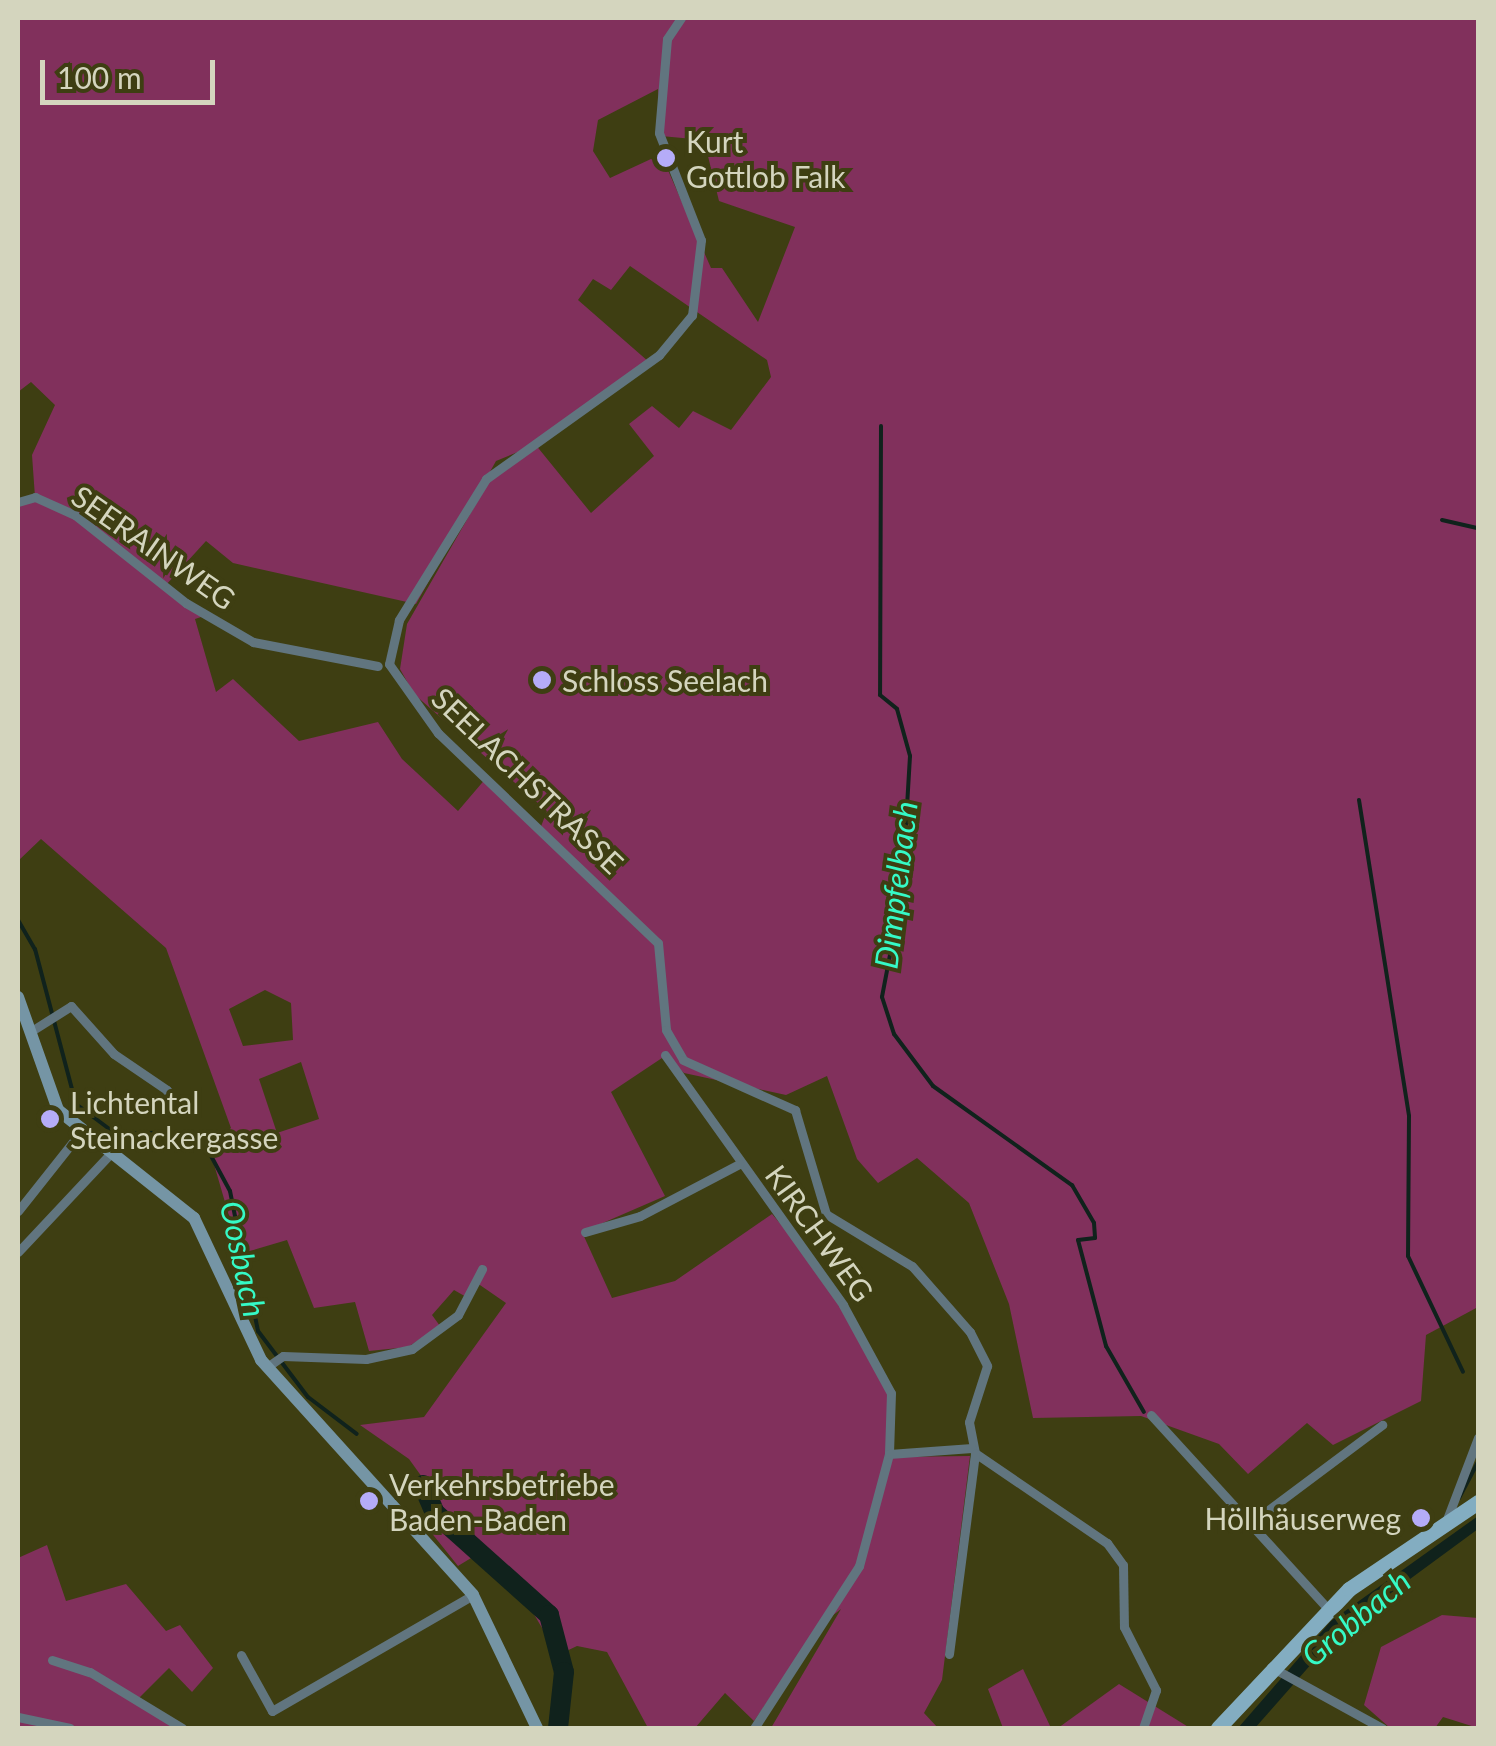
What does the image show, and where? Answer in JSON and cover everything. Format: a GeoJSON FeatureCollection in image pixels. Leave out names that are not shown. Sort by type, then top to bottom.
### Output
{"type":"FeatureCollection","features":[{"type":"Feature","properties":{"kind":"main road"},"geometry":{"type":"LineString","coordinates":[[18,997],[44,1025],[50,1092],[80,1134],[200,1226],[270,1365],[474,1594],[537,1728]]}},
{"type":"Feature","properties":{"kind":"main road"},"geometry":{"type":"LineString","coordinates":[[1218,1728],[1328,1608],[1447,1518],[1478,1502]]}},
{"type":"Feature","properties":{"kind":"street","name":"SEELACHSTRASSE"},"geometry":{"type":"LineString","coordinates":[[681,18],[667,39],[660,144],[704,253],[692,316],[659,355],[486,480],[399,620],[389,664],[438,732],[658,943],[664,1021],[678,1054],[704,1074],[788,1104],[810,1135],[813,1188],[826,1214],[912,1266],[970,1332],[988,1372],[970,1422],[974,1450],[950,1654]]}},
{"type":"Feature","properties":{"kind":"street","name":"SEERAINWEG"},"geometry":{"type":"LineString","coordinates":[[18,502],[35,497],[75,516],[204,616],[253,642],[378,666]]}},
{"type":"Feature","properties":{"kind":"street"},"geometry":{"type":"LineString","coordinates":[[44,1025],[71,1006],[114,1054],[167,1090],[171,1106]]}},
{"type":"Feature","properties":{"kind":"street","name":"KIRCHWEG"},"geometry":{"type":"LineString","coordinates":[[665,1056],[882,1368],[889,1454],[842,1603],[754,1728]]}},
{"type":"Feature","properties":{"kind":"street"},"geometry":{"type":"LineString","coordinates":[[18,1211],[80,1134]]}},
{"type":"Feature","properties":{"kind":"street"},"geometry":{"type":"LineString","coordinates":[[18,1252],[110,1154]]}},
{"type":"Feature","properties":{"kind":"street"},"geometry":{"type":"LineString","coordinates":[[584,1232],[640,1216],[740,1164]]}},
{"type":"Feature","properties":{"kind":"street"},"geometry":{"type":"LineString","coordinates":[[270,1365],[284,1356],[366,1359],[412,1348],[458,1315],[482,1268]]}},
{"type":"Feature","properties":{"kind":"street"},"geometry":{"type":"LineString","coordinates":[[1151,1415],[1206,1482],[1255,1520],[1328,1608]]}},
{"type":"Feature","properties":{"kind":"street"},"geometry":{"type":"LineString","coordinates":[[1255,1520],[1382,1425]]}},
{"type":"Feature","properties":{"kind":"street"},"geometry":{"type":"LineString","coordinates":[[1447,1518],[1478,1438]]}},
{"type":"Feature","properties":{"kind":"street"},"geometry":{"type":"LineString","coordinates":[[889,1454],[974,1450],[1120,1557],[1124,1627],[1156,1690],[1143,1728]]}},
{"type":"Feature","properties":{"kind":"street"},"geometry":{"type":"LineString","coordinates":[[241,1655],[272,1711],[474,1594]]}},
{"type":"Feature","properties":{"kind":"street"},"geometry":{"type":"LineString","coordinates":[[52,1660],[182,1728]]}},
{"type":"Feature","properties":{"kind":"street"},"geometry":{"type":"LineString","coordinates":[[1275,1670],[1292,1684],[1382,1728]]}},
{"type":"Feature","properties":{"kind":"street"},"geometry":{"type":"LineString","coordinates":[[18,1717],[70,1728]]}},
{"type":"Feature","properties":{"kind":"shaded area"},"geometry":{"type":"Polygon","coordinates":[[[18,18],[1478,18],[1478,1307],[1426,1335],[1421,1401],[1333,1445],[1307,1423],[1248,1474],[1219,1444],[1141,1416],[1033,1418],[1009,1304],[969,1203],[917,1158],[878,1183],[857,1159],[827,1076],[786,1095],[684,1073],[665,1056],[611,1092],[665,1196],[582,1232],[612,1298],[675,1281],[772,1214],[819,1269],[891,1393],[891,1457],[970,1456],[942,1680],[924,1713],[938,1728],[771,1728],[841,1609],[819,1626],[754,1721],[725,1693],[695,1728],[648,1728],[607,1652],[577,1646],[558,1655],[522,1594],[476,1555],[458,1566],[426,1526],[432,1491],[409,1459],[360,1425],[424,1417],[506,1303],[477,1283],[468,1298],[454,1290],[432,1315],[440,1326],[408,1347],[369,1351],[355,1302],[314,1308],[287,1240],[240,1254],[209,1147],[231,1128],[166,948],[41,839],[18,861],[18,502],[35,497],[32,455],[55,405],[31,382],[18,392],[18,18]],[[658,89],[598,120],[593,151],[610,178],[651,159],[667,168],[711,268],[722,268],[758,322],[795,227],[719,201],[704,140],[661,136],[658,89]],[[630,266],[611,290],[593,279],[578,300],[649,362],[535,444],[591,513],[654,456],[629,424],[652,406],[679,428],[693,411],[731,430],[771,377],[767,360],[630,266]],[[530,447],[496,461],[416,604],[233,563],[206,541],[165,586],[204,616],[195,619],[216,692],[233,679],[299,741],[378,722],[402,759],[458,811],[487,777],[540,829],[547,811],[414,694],[400,669],[407,624],[488,483],[530,447]],[[265,990],[229,1009],[243,1046],[293,1040],[291,1003],[265,990]],[[301,1062],[259,1079],[277,1133],[319,1119],[301,1062]]]}},
{"type":"Feature","properties":{"kind":"shaded area"},"geometry":{"type":"Polygon","coordinates":[[[47,1545],[66,1601],[126,1584],[166,1631],[180,1625],[213,1668],[192,1692],[169,1668],[139,1698],[175,1728],[18,1728],[18,1558],[47,1545]]]}},
{"type":"Feature","properties":{"kind":"shaded area"},"geometry":{"type":"Polygon","coordinates":[[[1442,1615],[1478,1618],[1478,1728],[1443,1717],[1435,1728],[1390,1728],[1364,1705],[1381,1647],[1442,1615]]]}},
{"type":"Feature","properties":{"kind":"shaded area"},"geometry":{"type":"Polygon","coordinates":[[[1023,1669],[1051,1728],[1003,1728],[988,1689],[1023,1669]]]}},
{"type":"Feature","properties":{"kind":"shaded area"},"geometry":{"type":"Polygon","coordinates":[[[1119,1684],[1190,1728],[1058,1728],[1119,1684]]]}},
{"type":"Feature","properties":{"kind":"water","name":"Grobbach"},"geometry":{"type":"Polygon","coordinates":[[[1478,1516],[1478,1529],[1342,1629],[1255,1728],[1238,1728],[1331,1621],[1478,1516]]]}},
{"type":"Feature","properties":{"kind":"waterway","name":"Dimpfelbach"},"geometry":{"type":"LineString","coordinates":[[881,426],[880,695],[897,709],[910,756],[902,892],[882,997],[894,1034],[933,1086],[1072,1185],[1094,1223],[1095,1238],[1078,1240],[1106,1346],[1144,1412]]}},
{"type":"Feature","properties":{"kind":"waterway"},"geometry":{"type":"LineString","coordinates":[[1442,520],[1478,528]]}},
{"type":"Feature","properties":{"kind":"waterway"},"geometry":{"type":"LineString","coordinates":[[1359,800],[1409,1116],[1408,1256],[1463,1372]]}},
{"type":"Feature","properties":{"kind":"waterway","name":"Oosbach"},"geometry":{"type":"LineString","coordinates":[[18,920],[35,949],[76,1104],[116,1134],[181,1132],[210,1154],[230,1191],[258,1331],[308,1397],[357,1434]]}},
{"type":"Feature","properties":{"kind":"waterway"},"geometry":{"type":"LineString","coordinates":[[1459,1498],[1478,1462]]}},
{"type":"Feature","properties":{"kind":"waterway","name":"Oosbach"},"geometry":{"type":"LineString","coordinates":[[423,1485],[435,1513],[549,1615],[564,1672],[558,1728]]}},
{"type":"Feature","properties":{"kind":"place","name":"Kurt Gottlob Falk"},"geometry":{"type":"Point","coordinates":[666,158]}},
{"type":"Feature","properties":{"kind":"place","name":"Schloss Seelach"},"geometry":{"type":"Point","coordinates":[542,680]}},
{"type":"Feature","properties":{"kind":"place","name":"Lichtental Steinackergasse"},"geometry":{"type":"Point","coordinates":[50,1119]}},
{"type":"Feature","properties":{"kind":"place","name":"Verkehrsbetriebe Baden-Baden"},"geometry":{"type":"Point","coordinates":[369,1501]}},
{"type":"Feature","properties":{"kind":"place","name":"Höllhäuserweg"},"geometry":{"type":"Point","coordinates":[1421,1518]}}]}
